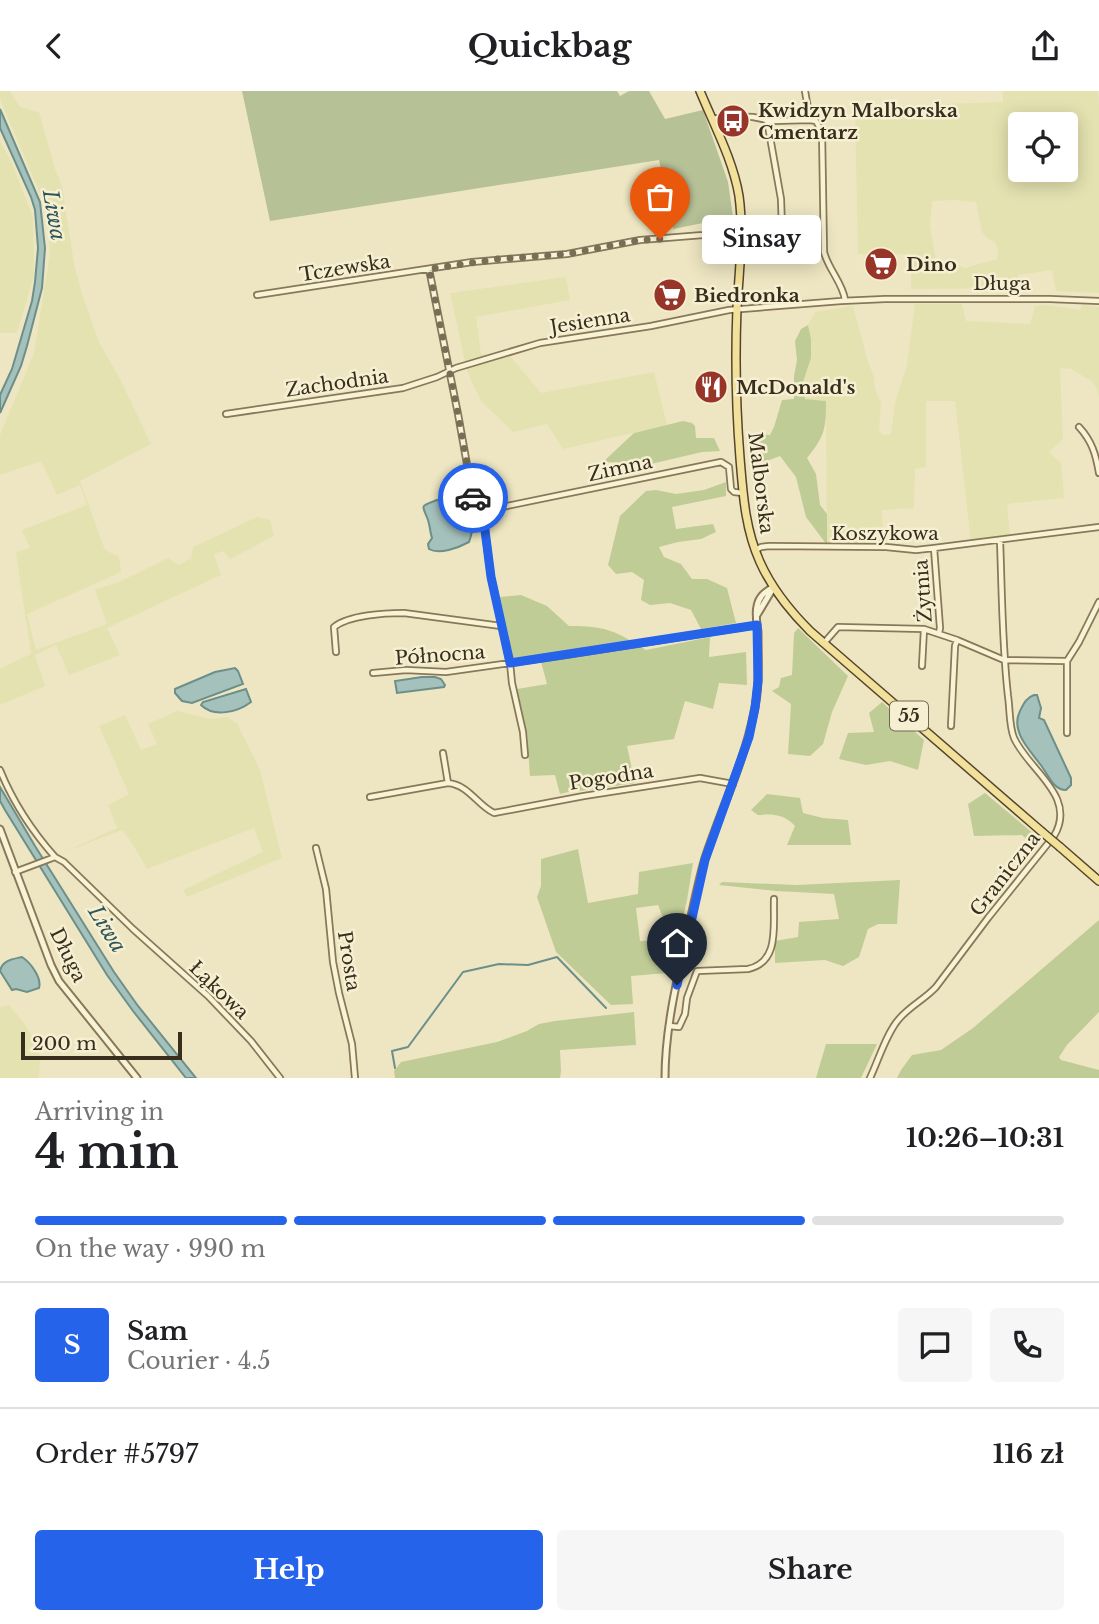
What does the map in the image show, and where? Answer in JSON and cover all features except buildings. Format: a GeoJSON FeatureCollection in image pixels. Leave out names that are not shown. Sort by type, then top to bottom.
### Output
{"type":"FeatureCollection","features":[{"type":"Feature","properties":{"kind":"main road","name":"Malborska"},"geometry":{"type":"LineString","coordinates":[[700,91],[729,161],[738,196],[740,225],[736,377],[745,516],[755,551],[773,587]]}},
{"type":"Feature","properties":{"kind":"main road","name":"55"},"geometry":{"type":"LineString","coordinates":[[773,587],[791,612],[824,643],[1099,881]]}},
{"type":"Feature","properties":{"kind":"street"},"geometry":{"type":"LineString","coordinates":[[805,91],[810,120]]}},
{"type":"Feature","properties":{"kind":"street"},"geometry":{"type":"LineString","coordinates":[[712,119],[728,116],[817,121],[822,132],[824,252],[826,262],[845,300]]}},
{"type":"Feature","properties":{"kind":"street"},"geometry":{"type":"LineString","coordinates":[[767,120],[781,199],[783,260]]}},
{"type":"Feature","properties":{"kind":"street","name":"Tczewska"},"geometry":{"type":"LineString","coordinates":[[257,295],[498,259],[567,254],[640,240],[703,235],[724,230],[725,227]]}},
{"type":"Feature","properties":{"kind":"street"},"geometry":{"type":"LineString","coordinates":[[429,269],[473,498],[482,507],[491,577],[510,663],[525,755]]}},
{"type":"Feature","properties":{"kind":"street","name":"Długa"},"geometry":{"type":"LineString","coordinates":[[737,310],[845,300],[1050,299],[1099,302]]}},
{"type":"Feature","properties":{"kind":"street","name":"Jesienna"},"geometry":{"type":"LineString","coordinates":[[450,371],[540,343],[737,310]]}},
{"type":"Feature","properties":{"kind":"street","name":"Zachodnia"},"geometry":{"type":"LineString","coordinates":[[226,414],[402,388],[450,371]]}},
{"type":"Feature","properties":{"kind":"street"},"geometry":{"type":"LineString","coordinates":[[1079,427],[1095,452],[1099,473]]}},
{"type":"Feature","properties":{"kind":"street","name":"Zimna"},"geometry":{"type":"LineString","coordinates":[[482,507],[497,508],[721,462],[729,467],[731,489],[743,493]]}},
{"type":"Feature","properties":{"kind":"street","name":"Koszykowa"},"geometry":{"type":"LineString","coordinates":[[755,551],[769,546],[934,548],[1099,527]]}},
{"type":"Feature","properties":{"kind":"street","name":"Graniczna"},"geometry":{"type":"LineString","coordinates":[[870,1078],[894,1024],[936,987],[1058,829],[1060,812],[1057,798],[1013,736],[1004,660],[1000,540]]}},
{"type":"Feature","properties":{"kind":"street","name":"Żytnia"},"geometry":{"type":"LineString","coordinates":[[934,548],[939,633]]}},
{"type":"Feature","properties":{"kind":"street"},"geometry":{"type":"LineString","coordinates":[[757,615],[773,587]]}},
{"type":"Feature","properties":{"kind":"street"},"geometry":{"type":"LineString","coordinates":[[664,1078],[669,1026],[681,959],[705,860],[749,737],[755,708],[758,681],[756,607],[761,594],[773,587]]}},
{"type":"Feature","properties":{"kind":"street"},"geometry":{"type":"LineString","coordinates":[[766,599],[780,598]]}},
{"type":"Feature","properties":{"kind":"street"},"geometry":{"type":"LineString","coordinates":[[1067,733],[1067,661],[1099,602]]}},
{"type":"Feature","properties":{"kind":"street","name":"Północna"},"geometry":{"type":"LineString","coordinates":[[337,652],[333,631],[338,623],[391,613],[501,626]]}},
{"type":"Feature","properties":{"kind":"street","name":"Północna"},"geometry":{"type":"LineString","coordinates":[[373,673],[406,670],[446,672],[757,625]]}},
{"type":"Feature","properties":{"kind":"street"},"geometry":{"type":"LineString","coordinates":[[824,643],[838,627],[923,629],[1004,660],[1067,661]]}},
{"type":"Feature","properties":{"kind":"street"},"geometry":{"type":"LineString","coordinates":[[922,666],[923,629]]}},
{"type":"Feature","properties":{"kind":"street"},"geometry":{"type":"LineString","coordinates":[[951,726],[957,640]]}},
{"type":"Feature","properties":{"kind":"street"},"geometry":{"type":"LineString","coordinates":[[370,797],[448,783],[443,753]]}},
{"type":"Feature","properties":{"kind":"street","name":"Łąkowa"},"geometry":{"type":"LineString","coordinates":[[0,770],[16,805],[55,857],[222,1010],[280,1078]]}},
{"type":"Feature","properties":{"kind":"street","name":"Pogodna"},"geometry":{"type":"LineString","coordinates":[[448,783],[464,789],[494,813],[700,778],[733,784]]}},
{"type":"Feature","properties":{"kind":"street","name":"Długa"},"geometry":{"type":"LineString","coordinates":[[0,829],[59,981],[136,1078]]}},
{"type":"Feature","properties":{"kind":"street","name":"Prosta"},"geometry":{"type":"LineString","coordinates":[[316,848],[326,889],[333,962],[352,1044],[355,1078]]}},
{"type":"Feature","properties":{"kind":"street"},"geometry":{"type":"LineString","coordinates":[[16,871],[55,857]]}},
{"type":"Feature","properties":{"kind":"street"},"geometry":{"type":"LineString","coordinates":[[669,1026],[679,1027],[697,971],[748,969],[756,967],[769,956],[774,899]]}},
{"type":"Feature","properties":{"kind":"shaded area"},"geometry":{"type":"Polygon","coordinates":[[[0,91],[10,91],[20,107],[39,112],[62,186],[74,264],[82,294],[99,342],[151,444],[80,481],[105,550],[119,557],[121,572],[27,614],[36,650],[107,624],[95,590],[121,581],[168,558],[179,565],[191,558],[193,547],[257,517],[270,520],[274,536],[230,559],[223,551],[214,554],[221,575],[107,628],[120,655],[69,675],[56,645],[35,655],[45,686],[0,705],[0,669],[31,654],[16,552],[30,548],[22,530],[87,505],[80,485],[57,495],[41,461],[0,475],[0,435],[34,353],[50,254],[46,208],[0,99],[0,91]]]}},
{"type":"Feature","properties":{"kind":"shaded area"},"geometry":{"type":"Polygon","coordinates":[[[1003,91],[1098,91],[1099,293],[1056,291],[1052,270],[1018,275],[1019,288],[911,289],[911,254],[858,254],[857,107],[1003,102],[1003,91]],[[932,201],[930,226],[937,266],[956,264],[965,268],[997,259],[998,249],[995,242],[982,232],[976,202],[932,201]]]}},
{"type":"Feature","properties":{"kind":"shaded area"},"geometry":{"type":"Polygon","coordinates":[[[0,141],[12,163],[33,217],[34,276],[17,333],[0,333],[0,141]]]}},
{"type":"Feature","properties":{"kind":"shaded area"},"geometry":{"type":"Polygon","coordinates":[[[566,277],[570,300],[476,317],[481,354],[510,356],[541,393],[654,372],[667,425],[563,449],[547,424],[513,432],[481,401],[467,371],[450,293],[566,277]]]}},
{"type":"Feature","properties":{"kind":"shaded area"},"geometry":{"type":"Polygon","coordinates":[[[915,304],[962,304],[966,321],[1030,324],[1035,306],[1080,310],[1082,305],[1099,307],[1099,396],[1090,380],[1071,369],[1060,368],[1063,439],[1049,452],[1061,463],[1064,498],[1007,504],[1010,536],[971,541],[955,401],[926,401],[926,467],[915,469],[914,508],[882,510],[883,545],[827,545],[826,401],[805,399],[803,382],[811,358],[808,325],[815,312],[853,306],[881,403],[879,430],[882,435],[891,434],[895,403],[907,365],[915,304]]]}},
{"type":"Feature","properties":{"kind":"shaded area"},"geometry":{"type":"Polygon","coordinates":[[[177,711],[211,719],[227,717],[237,723],[260,770],[282,858],[187,897],[183,890],[263,852],[254,828],[147,869],[122,830],[62,853],[117,828],[108,805],[129,794],[99,726],[125,715],[141,750],[157,744],[148,724],[177,711]]]}},
{"type":"Feature","properties":{"kind":"shaded area"},"geometry":{"type":"Polygon","coordinates":[[[9,1005],[38,1046],[39,1078],[0,1078],[0,1007],[9,1005]]]}},
{"type":"Feature","properties":{"kind":"green space"},"geometry":{"type":"Polygon","coordinates":[[[242,91],[617,91],[620,96],[629,91],[649,91],[665,119],[703,110],[728,182],[733,217],[673,229],[659,160],[270,221],[242,91]]]}},
{"type":"Feature","properties":{"kind":"green space"},"geometry":{"type":"Polygon","coordinates":[[[808,325],[811,358],[803,382],[805,399],[826,401],[826,418],[818,444],[807,458],[816,474],[820,505],[827,514],[827,545],[806,517],[796,477],[780,456],[764,462],[750,451],[746,439],[746,433],[770,435],[782,400],[794,399],[797,360],[795,341],[801,329],[808,325]]]}},
{"type":"Feature","properties":{"kind":"green space"},"geometry":{"type":"Polygon","coordinates":[[[683,421],[695,426],[696,438],[714,438],[720,451],[702,452],[651,464],[603,462],[634,433],[683,421]]]}},
{"type":"Feature","properties":{"kind":"green space"},"geometry":{"type":"Polygon","coordinates":[[[726,482],[726,496],[672,507],[676,529],[713,524],[716,532],[701,539],[659,547],[664,557],[681,564],[692,579],[707,579],[727,588],[736,623],[701,629],[691,610],[670,603],[650,605],[641,600],[644,580],[632,572],[616,574],[608,565],[620,516],[646,491],[676,494],[704,490],[726,482]]]}},
{"type":"Feature","properties":{"kind":"green space"},"geometry":{"type":"Polygon","coordinates":[[[521,595],[547,606],[569,626],[610,631],[646,650],[710,637],[709,657],[746,652],[747,685],[719,683],[713,709],[685,701],[674,739],[627,746],[635,783],[579,791],[577,785],[572,786],[572,791],[560,794],[555,775],[530,776],[527,733],[517,689],[547,684],[540,658],[514,661],[500,597],[521,595]]]}},
{"type":"Feature","properties":{"kind":"green space"},"geometry":{"type":"Polygon","coordinates":[[[798,628],[848,676],[832,712],[823,744],[810,756],[788,754],[791,704],[772,691],[779,687],[781,678],[792,675],[794,633],[798,628]]]}},
{"type":"Feature","properties":{"kind":"green space"},"geometry":{"type":"Polygon","coordinates":[[[882,702],[924,740],[918,770],[890,761],[866,765],[839,759],[848,733],[874,732],[869,713],[882,702]]]}},
{"type":"Feature","properties":{"kind":"green space"},"geometry":{"type":"Polygon","coordinates":[[[985,793],[1041,840],[1036,848],[1022,835],[974,836],[968,804],[985,793]]]}},
{"type":"Feature","properties":{"kind":"green space"},"geometry":{"type":"Polygon","coordinates":[[[767,794],[800,798],[803,813],[848,820],[851,845],[787,845],[795,826],[791,822],[773,815],[758,815],[751,810],[767,794]]]}},
{"type":"Feature","properties":{"kind":"green space"},"geometry":{"type":"Polygon","coordinates":[[[578,849],[588,903],[638,894],[639,872],[693,863],[680,930],[667,928],[658,905],[636,908],[640,941],[656,940],[654,961],[667,973],[631,976],[633,1004],[611,1005],[556,952],[537,897],[541,886],[541,859],[578,849]]]}},
{"type":"Feature","properties":{"kind":"green space"},"geometry":{"type":"Polygon","coordinates":[[[900,880],[897,924],[878,924],[868,929],[859,957],[843,966],[825,960],[775,963],[775,941],[798,937],[799,922],[839,919],[834,894],[719,885],[722,882],[796,885],[900,880]]]}},
{"type":"Feature","properties":{"kind":"green space"},"geometry":{"type":"Polygon","coordinates":[[[1099,920],[1099,1012],[1059,1057],[1061,1060],[1099,1070],[1099,1078],[897,1078],[912,1055],[941,1050],[973,1028],[1099,920]]]}},
{"type":"Feature","properties":{"kind":"green space"},"geometry":{"type":"Polygon","coordinates":[[[634,1012],[636,1045],[560,1050],[560,1078],[395,1078],[394,1071],[401,1062],[497,1042],[539,1024],[634,1012]]]}},
{"type":"Feature","properties":{"kind":"green space"},"geometry":{"type":"Polygon","coordinates":[[[826,1044],[877,1044],[861,1078],[816,1078],[826,1044]]]}},
{"type":"Feature","properties":{"kind":"water"},"geometry":{"type":"Polygon","coordinates":[[[0,109],[40,202],[45,248],[42,288],[27,346],[0,413],[0,395],[12,369],[32,301],[38,248],[35,210],[0,128],[0,109]]]}},
{"type":"Feature","properties":{"kind":"water"},"geometry":{"type":"Polygon","coordinates":[[[437,500],[455,503],[467,511],[472,524],[469,542],[443,551],[429,549],[428,544],[432,538],[423,508],[437,500]]]}},
{"type":"Feature","properties":{"kind":"water"},"geometry":{"type":"Polygon","coordinates":[[[235,668],[243,684],[192,703],[182,701],[175,693],[175,689],[215,672],[235,668]]]}},
{"type":"Feature","properties":{"kind":"water"},"geometry":{"type":"Polygon","coordinates":[[[422,677],[441,679],[445,685],[397,693],[395,681],[422,677]]]}},
{"type":"Feature","properties":{"kind":"water"},"geometry":{"type":"Polygon","coordinates":[[[246,689],[251,702],[240,709],[219,712],[201,705],[203,702],[246,689]]]}},
{"type":"Feature","properties":{"kind":"water"},"geometry":{"type":"Polygon","coordinates":[[[1037,695],[1041,708],[1039,718],[1044,720],[1071,778],[1071,785],[1066,790],[1051,781],[1019,733],[1017,726],[1020,711],[1027,699],[1037,695]]]}},
{"type":"Feature","properties":{"kind":"water"},"geometry":{"type":"Polygon","coordinates":[[[0,787],[114,972],[196,1078],[186,1078],[107,975],[5,810],[0,801],[0,787]]]}},
{"type":"Feature","properties":{"kind":"water"},"geometry":{"type":"Polygon","coordinates":[[[22,957],[35,971],[40,984],[39,988],[27,992],[12,990],[0,971],[5,962],[22,957]]]}},
{"type":"Feature","properties":{"kind":"waterway"},"geometry":{"type":"LineString","coordinates":[[395,1068],[392,1051],[408,1047],[463,972],[499,964],[528,965],[557,957],[606,1008]]}},
{"type":"Feature","properties":{"kind":"way so far"},"geometry":{"type":"LineString","coordinates":[[473,498],[429,269],[498,259],[567,254],[640,240],[660,239]]}},
{"type":"Feature","properties":{"kind":"place","name":"Kwidzyn Malborska Cmentarz"},"geometry":{"type":"Point","coordinates":[733,121]}},
{"type":"Feature","properties":{"kind":"place","name":"Sinsay"},"geometry":{"type":"Point","coordinates":[660,239]}},
{"type":"Feature","properties":{"kind":"place","name":"Dino"},"geometry":{"type":"Point","coordinates":[881,264]}},
{"type":"Feature","properties":{"kind":"place","name":"Biedronka"},"geometry":{"type":"Point","coordinates":[670,295]}},
{"type":"Feature","properties":{"kind":"place","name":"McDonald's"},"geometry":{"type":"Point","coordinates":[711,387]}},
{"type":"Feature","properties":{"kind":"route"},"geometry":{"type":"LineString","coordinates":[[473,498],[482,507],[491,577],[510,663],[757,625],[758,681],[749,737],[705,860],[677,985]]}},
{"type":"Feature","properties":{"kind":"water label","name":"Liwa"},"geometry":{"type":"Point","coordinates":[54,215]}},
{"type":"Feature","properties":{"kind":"water label","name":"Liwa"},"geometry":{"type":"Point","coordinates":[107,929]}}]}
